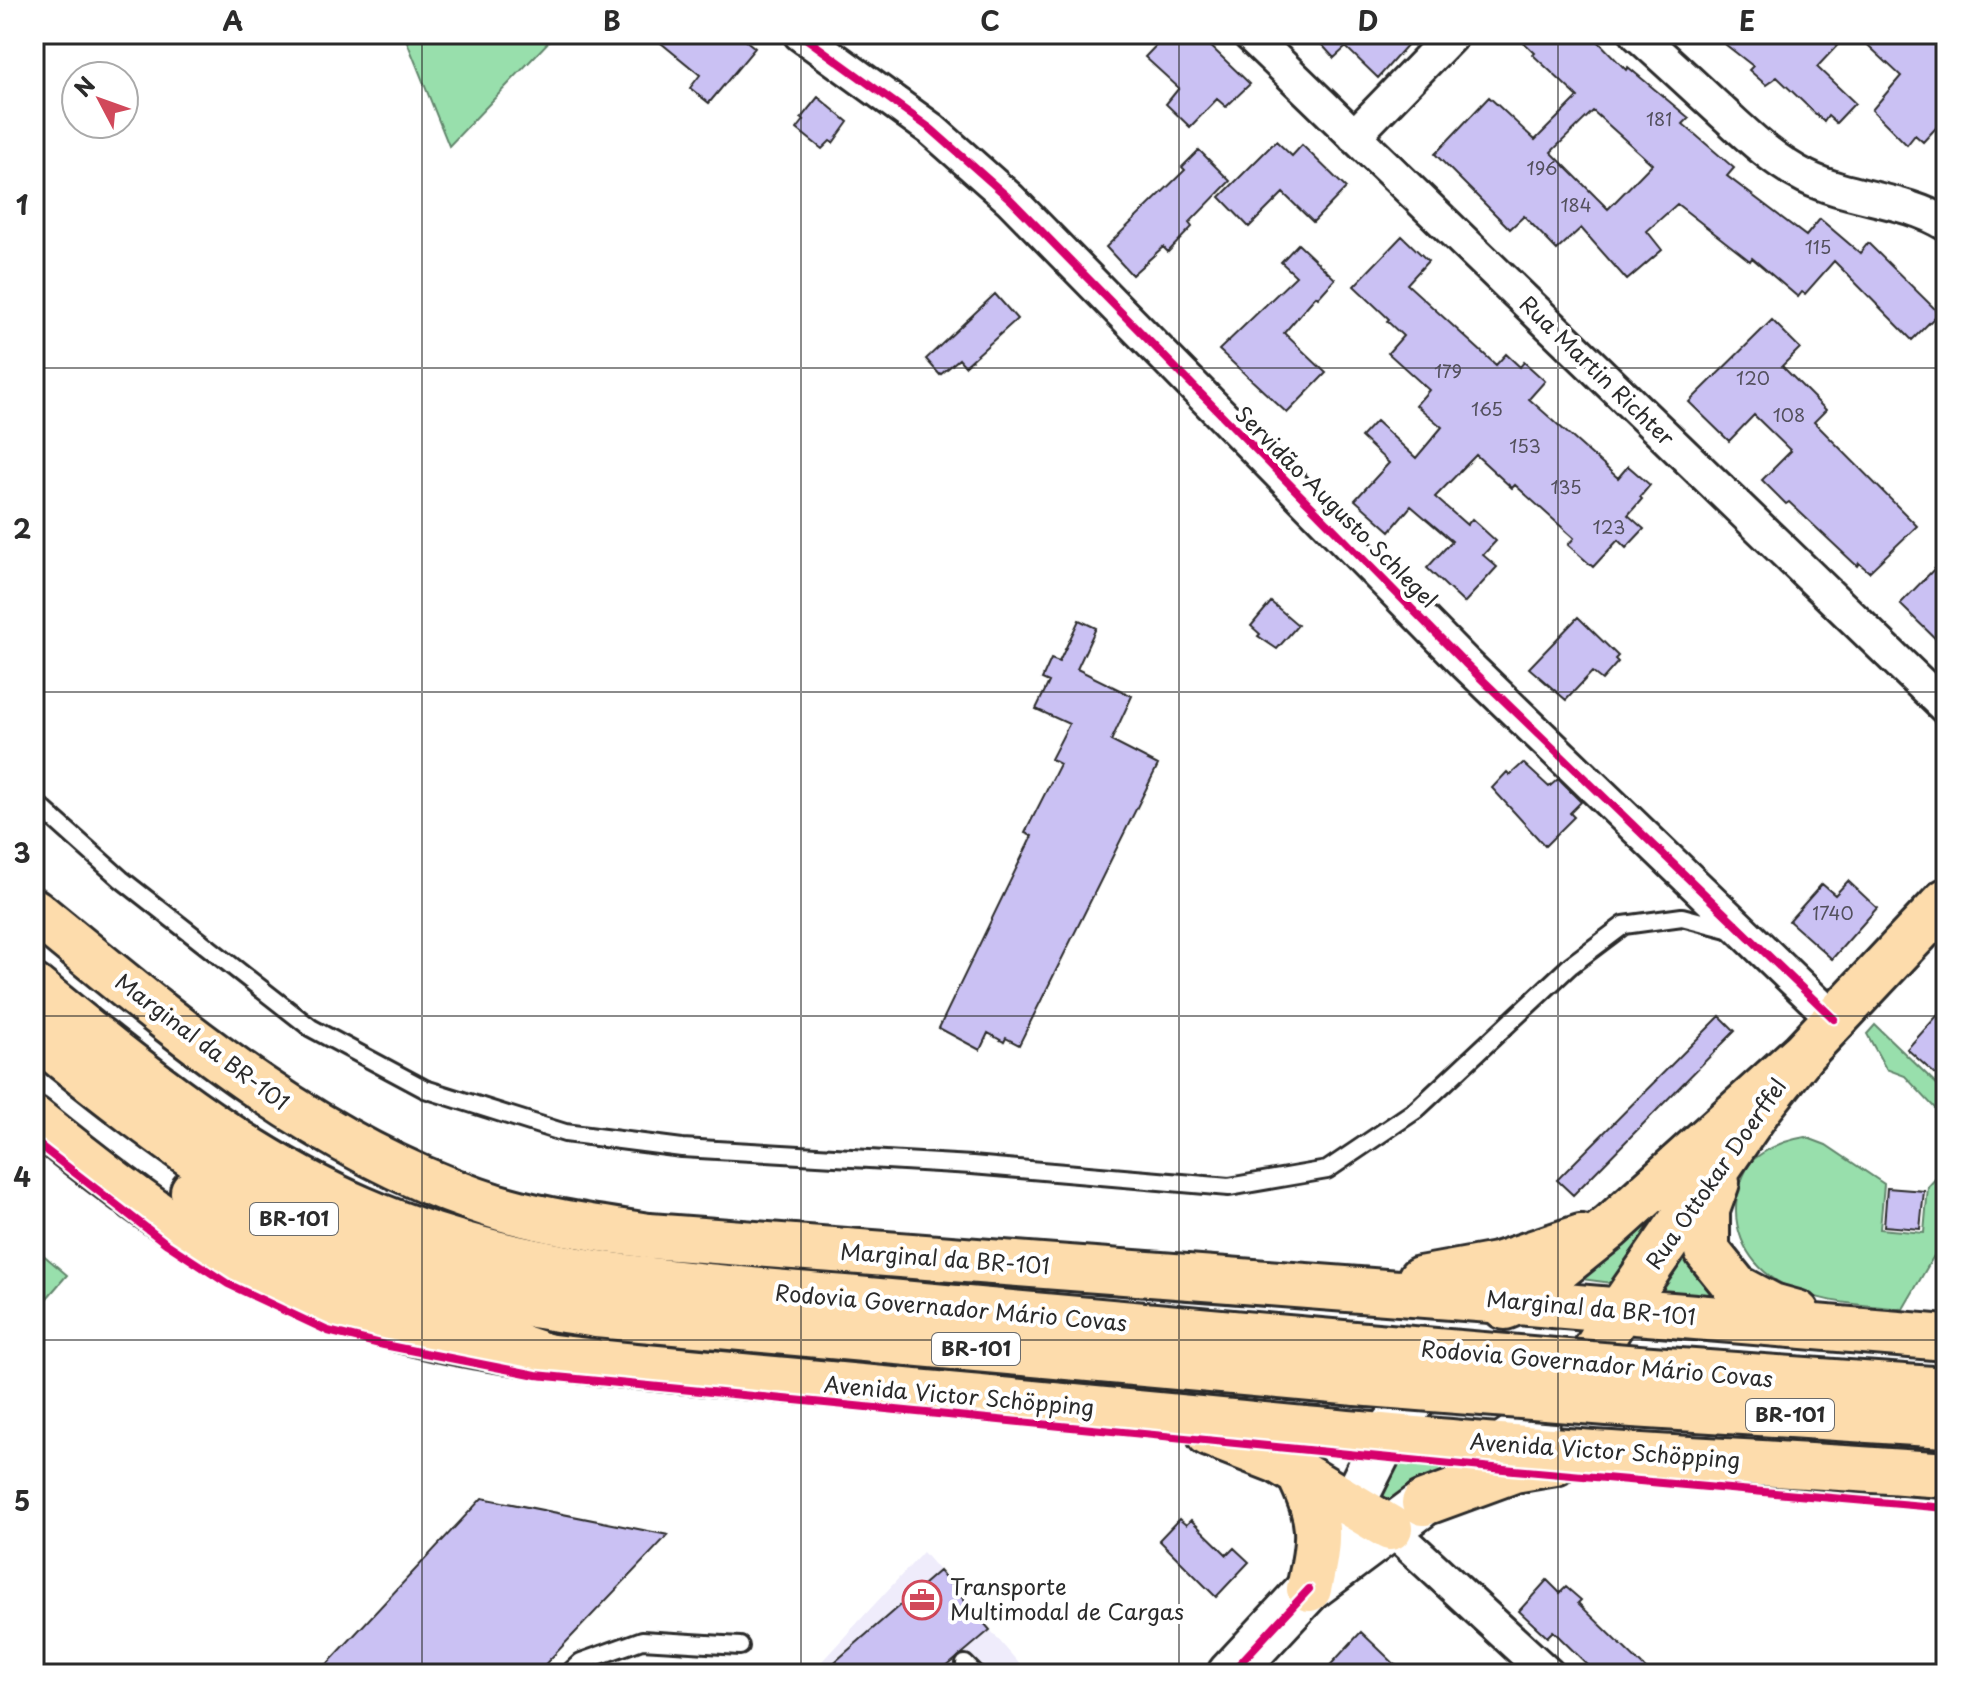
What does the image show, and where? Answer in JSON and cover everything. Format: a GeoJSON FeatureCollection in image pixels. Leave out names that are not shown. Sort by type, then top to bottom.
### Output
{"type":"FeatureCollection","features":[{"type":"Feature","properties":{"kind":"main road","name":"Rua Ottokar Doerffel"},"geometry":{"type":"LineString","coordinates":[[1578,1379],[1620,1310],[1760,1107],[1804,1052],[1946,901]]}},
{"type":"Feature","properties":{"kind":"main road","name":"Marginal da BR-101"},"geometry":{"type":"LineString","coordinates":[[34,911],[191,1038],[272,1098],[402,1170],[491,1205],[552,1222],[649,1236],[1936,1337]]}},
{"type":"Feature","properties":{"kind":"main road","name":"Rodovia Governador Mário Covas"},"geometry":{"type":"LineString","coordinates":[[34,987],[179,1100],[303,1180],[361,1209],[484,1251],[613,1277],[1361,1364]]}},
{"type":"Feature","properties":{"kind":"main road","name":"Rodovia Governador Mário Covas"},"geometry":{"type":"LineString","coordinates":[[34,1034],[164,1138],[238,1188],[316,1231],[400,1268],[464,1290],[516,1302],[596,1315],[1361,1364],[1636,1387],[1946,1425]]}},
{"type":"Feature","properties":{"kind":"main road"},"geometry":{"type":"LineString","coordinates":[[34,1049],[168,1175],[282,1251],[350,1284],[433,1317],[549,1357]]}},
{"type":"Feature","properties":{"kind":"main road","name":"Rua Ottokar Doerffel"},"geometry":{"type":"LineString","coordinates":[[1517,1302],[1610,1227],[1804,1052]]}},
{"type":"Feature","properties":{"kind":"main road","name":"Avenida Victor Schöpping"},"geometry":{"type":"LineString","coordinates":[[34,1119],[104,1177],[223,1258],[283,1289],[365,1319],[447,1340],[549,1357],[1455,1442],[1521,1434],[1619,1453],[1946,1475]]}},
{"type":"Feature","properties":{"kind":"main road"},"geometry":{"type":"LineString","coordinates":[[1728,1154],[1707,1210],[1707,1251],[1736,1287],[1772,1306],[1813,1318],[1936,1337]]}},
{"type":"Feature","properties":{"kind":"main road"},"geometry":{"type":"LineString","coordinates":[[1357,1291],[1497,1265],[1610,1227]]}},
{"type":"Feature","properties":{"kind":"main road"},"geometry":{"type":"LineString","coordinates":[[1230,1674],[1309,1589],[1558,1405],[1578,1379],[1580,1363],[1578,1347],[1563,1319],[1517,1302],[1489,1314],[1446,1353],[1387,1435],[1309,1589]]}},
{"type":"Feature","properties":{"kind":"main road"},"geometry":{"type":"LineString","coordinates":[[1430,1377],[1427,1409],[1439,1429],[1455,1442]]}},
{"type":"Feature","properties":{"kind":"main road","name":"Rodovia Governador Mário Covas"},"geometry":{"type":"LineString","coordinates":[[1636,1387],[1946,1390]]}},
{"type":"Feature","properties":{"kind":"main road"},"geometry":{"type":"LineString","coordinates":[[1110,1410],[1222,1438],[1278,1461],[1352,1505],[1407,1516],[1514,1470],[1619,1453]]}},
{"type":"Feature","properties":{"kind":"main road"},"geometry":{"type":"LineString","coordinates":[[1298,1472],[1314,1503],[1319,1532],[1309,1589]]}},
{"type":"Feature","properties":{"kind":"street","name":"Servidão Augusto Schlegel"},"geometry":{"type":"LineString","coordinates":[[800,34],[931,129],[1010,199],[1068,262],[1465,663],[1834,1019]]}},
{"type":"Feature","properties":{"kind":"street","name":"Rua Martin Richter"},"geometry":{"type":"LineString","coordinates":[[1249,34],[1946,708]]}},
{"type":"Feature","properties":{"kind":"street"},"geometry":{"type":"LineString","coordinates":[[1354,136],[1453,34]]}},
{"type":"Feature","properties":{"kind":"street"},"geometry":{"type":"LineString","coordinates":[[1637,34],[1758,145],[1787,167],[1809,179],[1895,204],[1946,224]]}},
{"type":"Feature","properties":{"kind":"street"},"geometry":{"type":"LineString","coordinates":[[1407,1516],[1548,1674]]}},
{"type":"Feature","properties":{"kind":"lane"},"geometry":{"type":"LineString","coordinates":[[34,801],[121,879],[311,1028],[337,1042],[425,1089],[565,1133],[682,1148],[972,1165],[1229,1187],[1327,1170],[1416,1110],[1571,965],[1624,925],[1682,917],[1746,934]]}},
{"type":"Feature","properties":{"kind":"lane"},"geometry":{"type":"LineString","coordinates":[[568,1674],[581,1662],[642,1640],[740,1646]]}},
{"type":"Feature","properties":{"kind":"shaded area","name":"Transporte Multimodal de Cargas"},"geometry":{"type":"Polygon","coordinates":[[[923,1552],[1028,1674],[810,1674],[923,1552]]]}},
{"type":"Feature","properties":{"kind":"green space"},"geometry":{"type":"Polygon","coordinates":[[[404,34],[556,34],[449,146],[404,34]]]}},
{"type":"Feature","properties":{"kind":"green space"},"geometry":{"type":"Polygon","coordinates":[[[1875,1025],[1946,1093],[1946,1120],[1905,1076],[1886,1069],[1867,1034],[1875,1025]]]}},
{"type":"Feature","properties":{"kind":"green space"},"geometry":{"type":"Polygon","coordinates":[[[1805,1137],[1826,1145],[1884,1184],[1880,1229],[1924,1233],[1928,1187],[1946,1167],[1946,1235],[1903,1309],[1838,1302],[1792,1289],[1765,1272],[1748,1251],[1736,1213],[1740,1185],[1749,1164],[1766,1151],[1805,1137]]]}},
{"type":"Feature","properties":{"kind":"green space"},"geometry":{"type":"Polygon","coordinates":[[[1685,1185],[1626,1285],[1560,1276],[1685,1185]]]}},
{"type":"Feature","properties":{"kind":"green space"},"geometry":{"type":"Polygon","coordinates":[[[1687,1226],[1696,1270],[1706,1286],[1724,1304],[1644,1296],[1687,1226]]]}},
{"type":"Feature","properties":{"kind":"green space"},"geometry":{"type":"Polygon","coordinates":[[[34,1247],[67,1275],[34,1313],[34,1247]]]}},
{"type":"Feature","properties":{"kind":"green space"},"geometry":{"type":"Polygon","coordinates":[[[1398,1449],[1477,1455],[1405,1513],[1376,1506],[1398,1449]]]}},
{"type":"Feature","properties":{"kind":"building"},"geometry":{"type":"Polygon","coordinates":[[[650,34],[738,34],[755,48],[709,103],[690,88],[700,75],[650,34]]]}},
{"type":"Feature","properties":{"kind":"building"},"geometry":{"type":"Polygon","coordinates":[[[1167,34],[1198,34],[1250,84],[1226,107],[1217,99],[1190,127],[1166,104],[1179,88],[1145,57],[1167,34]]]}},
{"type":"Feature","properties":{"kind":"building"},"geometry":{"type":"Polygon","coordinates":[[[1312,34],[1417,34],[1378,78],[1346,47],[1334,58],[1312,34]]]}},
{"type":"Feature","properties":{"kind":"building"},"geometry":{"type":"Polygon","coordinates":[[[1515,34],[1591,34],[1626,70],[1628,67],[1689,118],[1683,124],[1734,168],[1727,176],[1806,236],[1820,219],[1860,253],[1868,243],[1939,313],[1912,340],[1834,261],[1805,294],[1802,292],[1798,297],[1752,258],[1750,261],[1677,204],[1647,231],[1662,250],[1627,280],[1581,228],[1557,250],[1524,216],[1510,229],[1435,154],[1489,97],[1535,140],[1578,97],[1533,55],[1535,53],[1515,34]],[[1593,111],[1551,152],[1608,209],[1652,164],[1593,111]]]}},
{"type":"Feature","properties":{"kind":"building"},"geometry":{"type":"Polygon","coordinates":[[[1712,34],[1848,34],[1817,67],[1855,103],[1836,123],[1828,116],[1824,122],[1777,77],[1766,85],[1749,70],[1753,66],[1712,34]]]}},
{"type":"Feature","properties":{"kind":"building"},"geometry":{"type":"Polygon","coordinates":[[[1856,34],[1924,34],[1946,55],[1946,117],[1923,142],[1915,135],[1907,145],[1872,110],[1901,76],[1856,34]]]}},
{"type":"Feature","properties":{"kind":"building"},"geometry":{"type":"Polygon","coordinates":[[[818,97],[848,122],[833,143],[830,141],[822,149],[797,129],[804,120],[801,118],[818,97]]]}},
{"type":"Feature","properties":{"kind":"building"},"geometry":{"type":"Polygon","coordinates":[[[1276,141],[1292,156],[1302,145],[1346,188],[1313,222],[1283,193],[1249,227],[1220,197],[1276,141]]]}},
{"type":"Feature","properties":{"kind":"building"},"geometry":{"type":"Polygon","coordinates":[[[1199,150],[1230,181],[1189,223],[1192,227],[1168,252],[1163,247],[1132,275],[1106,247],[1185,170],[1182,167],[1199,150]]]}},
{"type":"Feature","properties":{"kind":"building"},"geometry":{"type":"Polygon","coordinates":[[[1402,236],[1428,261],[1407,284],[1496,365],[1506,354],[1520,367],[1524,362],[1545,381],[1529,399],[1618,478],[1628,466],[1650,485],[1628,515],[1644,529],[1626,548],[1618,540],[1593,567],[1568,545],[1574,538],[1476,455],[1435,497],[1467,525],[1472,519],[1496,541],[1483,555],[1497,567],[1464,603],[1427,568],[1452,541],[1411,506],[1390,531],[1355,500],[1389,463],[1361,437],[1376,421],[1416,458],[1442,427],[1416,405],[1429,390],[1388,353],[1403,336],[1354,286],[1402,236]]]}},
{"type":"Feature","properties":{"kind":"building"},"geometry":{"type":"Polygon","coordinates":[[[1298,244],[1335,279],[1284,333],[1326,373],[1287,413],[1219,350],[1296,276],[1281,262],[1298,244]]]}},
{"type":"Feature","properties":{"kind":"building"},"geometry":{"type":"Polygon","coordinates":[[[995,294],[1017,319],[965,366],[959,359],[940,375],[926,359],[995,294]]]}},
{"type":"Feature","properties":{"kind":"building"},"geometry":{"type":"Polygon","coordinates":[[[1772,320],[1800,348],[1782,366],[1826,410],[1814,422],[1917,526],[1869,572],[1859,563],[1857,566],[1762,480],[1791,451],[1754,415],[1729,441],[1689,402],[1772,320]]]}},
{"type":"Feature","properties":{"kind":"building"},"geometry":{"type":"Polygon","coordinates":[[[1946,557],[1946,649],[1900,604],[1946,557]]]}},
{"type":"Feature","properties":{"kind":"building"},"geometry":{"type":"Polygon","coordinates":[[[1271,602],[1298,625],[1277,649],[1258,636],[1260,634],[1251,626],[1271,602]]]}},
{"type":"Feature","properties":{"kind":"building"},"geometry":{"type":"Polygon","coordinates":[[[1578,617],[1618,656],[1615,659],[1618,662],[1602,680],[1592,672],[1566,700],[1529,668],[1578,617]]]}},
{"type":"Feature","properties":{"kind":"building"},"geometry":{"type":"Polygon","coordinates":[[[1079,620],[1096,628],[1077,669],[1132,696],[1111,741],[1158,765],[1019,1045],[1006,1038],[1004,1042],[988,1033],[980,1050],[939,1028],[1032,836],[1025,833],[1060,764],[1051,759],[1069,724],[1036,709],[1049,682],[1042,679],[1051,659],[1059,662],[1079,620]]]}},
{"type":"Feature","properties":{"kind":"building"},"geometry":{"type":"Polygon","coordinates":[[[1523,763],[1549,787],[1558,779],[1581,802],[1570,813],[1574,817],[1545,846],[1492,788],[1507,772],[1510,775],[1523,763]]]}},
{"type":"Feature","properties":{"kind":"building"},"geometry":{"type":"Polygon","coordinates":[[[1848,881],[1877,908],[1832,959],[1789,921],[1822,884],[1835,895],[1848,881]]]}},
{"type":"Feature","properties":{"kind":"building"},"geometry":{"type":"Polygon","coordinates":[[[1946,1006],[1946,1084],[1907,1049],[1946,1006]]]}},
{"type":"Feature","properties":{"kind":"building"},"geometry":{"type":"Polygon","coordinates":[[[1720,1016],[1735,1031],[1573,1195],[1557,1180],[1720,1016]]]}},
{"type":"Feature","properties":{"kind":"building"},"geometry":{"type":"Polygon","coordinates":[[[1887,1188],[1924,1191],[1920,1229],[1884,1226],[1887,1188]]]}},
{"type":"Feature","properties":{"kind":"building"},"geometry":{"type":"Polygon","coordinates":[[[482,1498],[668,1535],[536,1674],[318,1674],[482,1498]]]}},
{"type":"Feature","properties":{"kind":"building"},"geometry":{"type":"Polygon","coordinates":[[[1179,1519],[1186,1525],[1191,1520],[1227,1555],[1234,1548],[1249,1562],[1216,1597],[1159,1540],[1179,1519]]]}},
{"type":"Feature","properties":{"kind":"building","name":"Transporte Multimodal de Cargas"},"geometry":{"type":"Polygon","coordinates":[[[939,1571],[990,1630],[938,1674],[821,1674],[939,1571]]]}},
{"type":"Feature","properties":{"kind":"building"},"geometry":{"type":"Polygon","coordinates":[[[1547,1580],[1560,1593],[1566,1587],[1581,1600],[1578,1603],[1651,1674],[1597,1674],[1553,1631],[1547,1637],[1519,1611],[1547,1580]]]}},
{"type":"Feature","properties":{"kind":"building"},"geometry":{"type":"Polygon","coordinates":[[[1361,1632],[1405,1674],[1322,1674],[1361,1632]]]}},
{"type":"Feature","properties":{"kind":"cycle path"},"geometry":{"type":"LineString","coordinates":[[800,34],[931,129],[1010,199],[1465,663],[1834,1019]]}},
{"type":"Feature","properties":{"kind":"cycle path"},"geometry":{"type":"LineString","coordinates":[[34,1141],[167,1244],[228,1284],[328,1331],[536,1375],[1514,1470],[1946,1508]]}},
{"type":"Feature","properties":{"kind":"cycle path"},"geometry":{"type":"LineString","coordinates":[[1230,1674],[1309,1589]]}},
{"type":"Feature","properties":{"kind":"place","name":"Transporte Multimodal de Cargas"},"geometry":{"type":"Point","coordinates":[922,1600]}}]}
